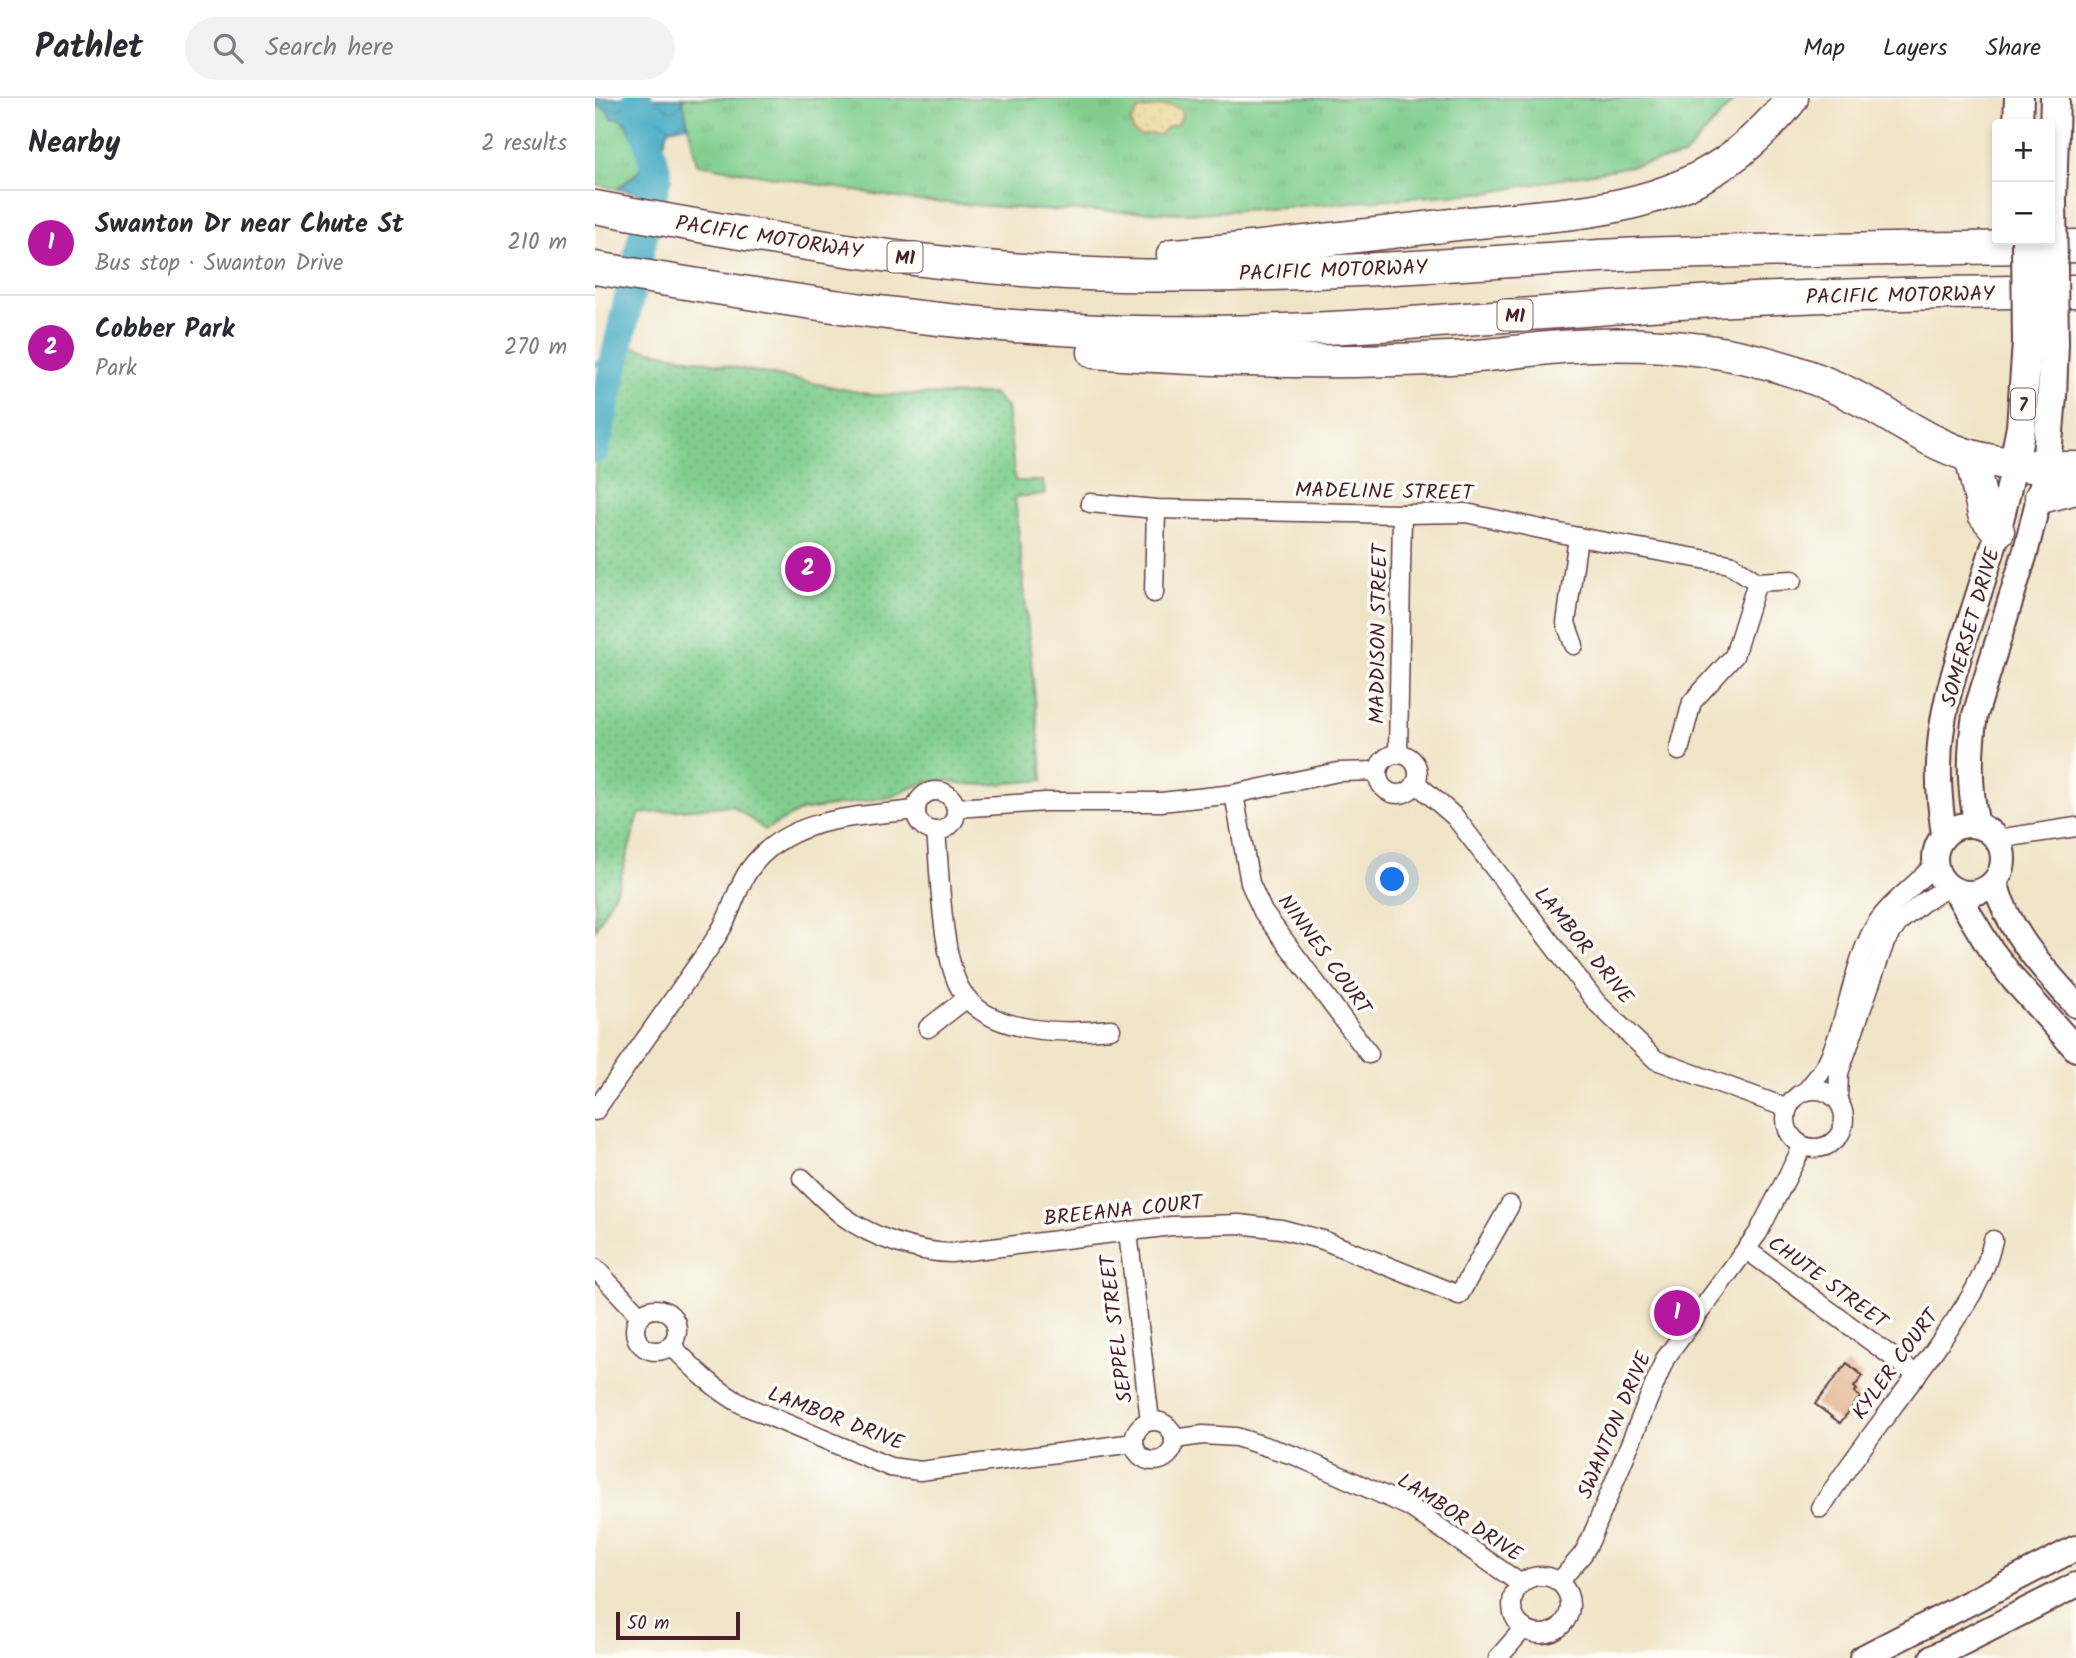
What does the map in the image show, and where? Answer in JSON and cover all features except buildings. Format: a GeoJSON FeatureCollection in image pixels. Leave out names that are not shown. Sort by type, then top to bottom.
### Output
{"type":"FeatureCollection","features":[{"type":"Feature","properties":{"kind":"highway"},"geometry":{"type":"LineString","coordinates":[[1121,275],[1157,256],[1320,243],[1445,225],[1604,210],[1638,203],[1691,183],[1714,170],[1740,151],[1792,99]]}},
{"type":"Feature","properties":{"kind":"highway","name":"PACIFIC MOTORWAY"},"geometry":{"type":"LineString","coordinates":[[595,207],[814,246],[986,267],[1121,275],[1361,271],[1624,255],[2076,246]]}},
{"type":"Feature","properties":{"kind":"highway","name":"PACIFIC MOTORWAY"},"geometry":{"type":"LineString","coordinates":[[595,268],[882,313],[954,321],[1133,332],[1232,332],[1403,324],[1769,298],[2076,291]]}},
{"type":"Feature","properties":{"kind":"highway"},"geometry":{"type":"LineString","coordinates":[[954,321],[1016,346],[1284,360],[1452,358],[1581,345],[1660,345],[1699,349],[1737,355],[1813,377],[1868,403],[1939,444],[1971,456],[2014,463],[2076,488]]}},
{"type":"Feature","properties":{"kind":"highway"},"geometry":{"type":"LineString","coordinates":[[1971,456],[1984,514],[1998,531]]}},
{"type":"Feature","properties":{"kind":"main road"},"geometry":{"type":"LineString","coordinates":[[2018,119],[2019,98]]}},
{"type":"Feature","properties":{"kind":"main road","name":"7"},"geometry":{"type":"LineString","coordinates":[[2014,463],[2022,414],[2040,343],[2052,199],[2055,98]]}},
{"type":"Feature","properties":{"kind":"main road","name":"7"},"geometry":{"type":"LineString","coordinates":[[2028,245],[2040,343],[2052,396],[2054,477]]}},
{"type":"Feature","properties":{"kind":"main road","name":"SOMERSET DRIVE"},"geometry":{"type":"LineString","coordinates":[[1934,864],[1935,852],[1944,835],[1938,763],[1944,713],[1998,531],[2014,463]]}},
{"type":"Feature","properties":{"kind":"main road","name":"SOMERSET DRIVE"},"geometry":{"type":"LineString","coordinates":[[2054,477],[1975,715],[1971,748],[1971,797],[1987,832],[2003,853],[2004,863],[1996,882],[2000,902],[2012,928],[2036,961],[2076,1005]]}},
{"type":"Feature","properties":{"kind":"main road"},"geometry":{"type":"LineString","coordinates":[[1944,835],[1959,826],[1987,832]]}},
{"type":"Feature","properties":{"kind":"main road"},"geometry":{"type":"LineString","coordinates":[[1934,864],[1939,878],[1952,889],[2014,980],[2076,1049]]}},
{"type":"Feature","properties":{"kind":"main road"},"geometry":{"type":"LineString","coordinates":[[1952,889],[1967,894],[1980,892],[1996,882]]}},
{"type":"Feature","properties":{"kind":"main road"},"geometry":{"type":"LineString","coordinates":[[1862,1658],[2076,1548]]}},
{"type":"Feature","properties":{"kind":"main road"},"geometry":{"type":"LineString","coordinates":[[1932,1658],[2076,1585]]}},
{"type":"Feature","properties":{"kind":"street","name":"MADELINE STREET"},"geometry":{"type":"LineString","coordinates":[[1090,503],[1156,509],[1466,513],[1578,537],[1730,564],[1757,582]]}},
{"type":"Feature","properties":{"kind":"street"},"geometry":{"type":"LineString","coordinates":[[1154,593],[1156,509]]}},
{"type":"Feature","properties":{"kind":"street","name":"MADDISON STREET"},"geometry":{"type":"LineString","coordinates":[[1398,754],[1402,514]]}},
{"type":"Feature","properties":{"kind":"street"},"geometry":{"type":"LineString","coordinates":[[1574,645],[1566,622],[1578,537]]}},
{"type":"Feature","properties":{"kind":"street"},"geometry":{"type":"LineString","coordinates":[[1679,751],[1692,702],[1734,656],[1757,582],[1793,580]]}},
{"type":"Feature","properties":{"kind":"street"},"geometry":{"type":"LineString","coordinates":[[1398,754],[1385,759],[1378,771],[1380,783],[1389,792],[1401,794],[1413,788],[1416,783]]}},
{"type":"Feature","properties":{"kind":"street","name":"LAMBOR DRIVE"},"geometry":{"type":"LineString","coordinates":[[1398,754],[1406,756],[1417,767],[1416,783],[1455,817],[1597,1003],[1656,1060],[1787,1108]]}},
{"type":"Feature","properties":{"kind":"street"},"geometry":{"type":"LineString","coordinates":[[956,808],[1045,802],[1161,802],[1234,794],[1338,772],[1378,771]]}},
{"type":"Feature","properties":{"kind":"street"},"geometry":{"type":"LineString","coordinates":[[933,791],[940,791],[950,797],[956,808],[953,821],[943,830],[936,831],[921,825],[916,810],[921,797],[933,791]]}},
{"type":"Feature","properties":{"kind":"street","name":"NINNES COURT"},"geometry":{"type":"LineString","coordinates":[[1234,794],[1250,883],[1263,912],[1369,1054]]}},
{"type":"Feature","properties":{"kind":"street"},"geometry":{"type":"LineString","coordinates":[[595,1111],[710,947],[724,925],[749,869],[764,853],[783,839],[820,822],[916,810]]}},
{"type":"Feature","properties":{"kind":"street"},"geometry":{"type":"LineString","coordinates":[[1987,832],[2076,827]]}},
{"type":"Feature","properties":{"kind":"street"},"geometry":{"type":"LineString","coordinates":[[936,831],[949,952],[956,980],[973,1006],[1018,1026],[1073,1032],[1111,1029]]}},
{"type":"Feature","properties":{"kind":"street"},"geometry":{"type":"LineString","coordinates":[[1934,864],[1921,880],[1883,914],[1873,929],[1826,1064],[1807,1090],[1795,1097],[1787,1108],[1785,1119],[1788,1130],[1794,1140],[1803,1146],[1822,1148],[1839,1137],[1845,1119],[1838,1100],[1839,1073],[1885,942],[1901,921],[1922,903],[1952,889]]}},
{"type":"Feature","properties":{"kind":"street"},"geometry":{"type":"LineString","coordinates":[[928,1028],[967,998]]}},
{"type":"Feature","properties":{"kind":"street"},"geometry":{"type":"LineString","coordinates":[[1807,1090],[1824,1091],[1838,1100]]}},
{"type":"Feature","properties":{"kind":"street","name":"SWANTON DRIVE"},"geometry":{"type":"LineString","coordinates":[[1559,1582],[1583,1555],[1590,1541],[1665,1359],[1747,1250],[1803,1146]]}},
{"type":"Feature","properties":{"kind":"street","name":"BREEANA COURT"},"geometry":{"type":"LineString","coordinates":[[802,1178],[844,1217],[919,1250],[951,1253],[1217,1223],[1281,1229],[1353,1251],[1459,1295],[1510,1205]]}},
{"type":"Feature","properties":{"kind":"street","name":"SEPPEL STREET"},"geometry":{"type":"LineString","coordinates":[[1128,1232],[1150,1421]]}},
{"type":"Feature","properties":{"kind":"street","name":"KYLER COURT"},"geometry":{"type":"LineString","coordinates":[[1821,1508],[1843,1471],[1917,1375],[1974,1294],[1987,1265],[1993,1240]]}},
{"type":"Feature","properties":{"kind":"street","name":"CHUTE STREET"},"geometry":{"type":"LineString","coordinates":[[1747,1250],[1917,1375]]}},
{"type":"Feature","properties":{"kind":"street"},"geometry":{"type":"LineString","coordinates":[[595,1268],[641,1317]]}},
{"type":"Feature","properties":{"kind":"street"},"geometry":{"type":"LineString","coordinates":[[657,1310],[670,1316],[676,1325],[671,1345],[654,1351],[643,1347],[635,1332],[641,1317],[657,1310]]}},
{"type":"Feature","properties":{"kind":"street","name":"LAMBOR DRIVE"},"geometry":{"type":"LineString","coordinates":[[671,1345],[709,1384],[726,1396],[890,1467],[920,1471],[1134,1443]]}},
{"type":"Feature","properties":{"kind":"street"},"geometry":{"type":"LineString","coordinates":[[1150,1421],[1165,1424],[1173,1433],[1174,1439],[1174,1445],[1167,1456],[1156,1461],[1143,1458],[1135,1449],[1134,1443],[1137,1430],[1150,1421]]}},
{"type":"Feature","properties":{"kind":"street","name":"LAMBOR DRIVE"},"geometry":{"type":"LineString","coordinates":[[1174,1439],[1236,1437],[1296,1456],[1410,1507],[1521,1584]]}},
{"type":"Feature","properties":{"kind":"street"},"geometry":{"type":"LineString","coordinates":[[1542,1576],[1559,1582],[1569,1596],[1570,1606],[1563,1623],[1552,1632],[1542,1634],[1524,1628],[1514,1615],[1512,1604],[1515,1592],[1521,1584],[1532,1577],[1542,1576]]}},
{"type":"Feature","properties":{"kind":"street"},"geometry":{"type":"LineString","coordinates":[[1498,1658],[1524,1628]]}},
{"type":"Feature","properties":{"kind":"green space"},"geometry":{"type":"Polygon","coordinates":[[[682,98],[1736,98],[1684,156],[1492,192],[1199,213],[1040,210],[909,200],[697,164],[682,98]]]}},
{"type":"Feature","properties":{"kind":"green space"},"geometry":{"type":"Polygon","coordinates":[[[599,105],[607,110],[609,115],[625,122],[638,152],[640,170],[618,189],[595,184],[595,107],[599,105]]]}},
{"type":"Feature","properties":{"kind":"green space"},"geometry":{"type":"Polygon","coordinates":[[[617,344],[873,395],[994,394],[1007,408],[1015,481],[1043,481],[1045,494],[1015,497],[1043,780],[988,785],[945,780],[923,783],[891,797],[800,811],[765,830],[732,805],[639,814],[618,886],[595,930],[595,448],[614,370],[617,344]]]}},
{"type":"Feature","properties":{"kind":"sand"},"geometry":{"type":"Polygon","coordinates":[[[1168,105],[1181,109],[1182,116],[1178,124],[1166,128],[1159,135],[1140,136],[1133,131],[1131,122],[1138,110],[1168,105]]]}},
{"type":"Feature","properties":{"kind":"water"},"geometry":{"type":"Polygon","coordinates":[[[595,98],[682,98],[688,125],[669,129],[663,145],[671,179],[663,197],[618,189],[640,170],[637,151],[624,122],[620,118],[613,119],[607,110],[599,105],[595,107],[595,98]]]}},
{"type":"Feature","properties":{"kind":"waterway"},"geometry":{"type":"LineString","coordinates":[[595,448],[657,174],[637,98]]}},
{"type":"Feature","properties":{"kind":"waterway"},"geometry":{"type":"LineString","coordinates":[[595,364],[616,356]]}},
{"type":"Feature","properties":{"kind":"place","name":"Cobber Park"},"geometry":{"type":"Point","coordinates":[808,569]}},
{"type":"Feature","properties":{"kind":"place","name":"Swanton Dr near Chute St"},"geometry":{"type":"Point","coordinates":[1677,1313]}}]}
